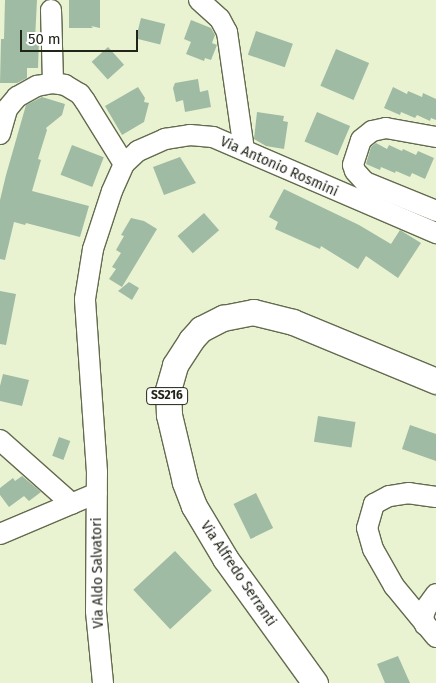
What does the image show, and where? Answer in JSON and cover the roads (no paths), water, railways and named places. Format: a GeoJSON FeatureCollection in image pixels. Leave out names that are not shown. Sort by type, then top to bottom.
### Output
{"type":"FeatureCollection","features":[{"type":"Feature","properties":{"kind":"main road","name":"Via Alfredo Serranti"},"geometry":{"type":"LineString","coordinates":[[315,683],[225,558],[194,506],[185,482],[169,415],[168,390],[175,365],[191,340],[207,325],[239,313],[253,312],[293,322],[436,381]]}},
{"type":"Feature","properties":{"kind":"street"},"geometry":{"type":"LineString","coordinates":[[198,0],[220,19],[227,32],[244,150]]}},
{"type":"Feature","properties":{"kind":"street"},"geometry":{"type":"LineString","coordinates":[[51,10],[52,84]]}},
{"type":"Feature","properties":{"kind":"street"},"geometry":{"type":"LineString","coordinates":[[2,121],[11,102],[24,92],[37,86],[52,84],[65,86],[80,94],[124,164]]}},
{"type":"Feature","properties":{"kind":"street"},"geometry":{"type":"LineString","coordinates":[[436,137],[386,128],[372,131],[361,140],[353,165],[360,177],[366,182],[436,211]]}},
{"type":"Feature","properties":{"kind":"street","name":"Via Antonio Rosmini"},"geometry":{"type":"LineString","coordinates":[[97,493],[85,300],[93,250],[112,190],[124,164],[138,151],[177,136],[202,135],[212,137],[436,233]]}},
{"type":"Feature","properties":{"kind":"street"},"geometry":{"type":"LineString","coordinates":[[0,440],[72,504]]}},
{"type":"Feature","properties":{"kind":"street"},"geometry":{"type":"LineString","coordinates":[[0,534],[97,493]]}},
{"type":"Feature","properties":{"kind":"street","name":"Via Aldo Salvatori"},"geometry":{"type":"LineString","coordinates":[[97,493],[96,611],[103,683]]}},
{"type":"Feature","properties":{"kind":"street"},"geometry":{"type":"LineString","coordinates":[[430,631],[394,586],[373,549],[367,528],[374,504],[389,496],[410,493],[436,497]]}},
{"type":"Feature","properties":{"kind":"street"},"geometry":{"type":"LineString","coordinates":[[430,631],[423,617],[426,608],[436,594]]}}]}
